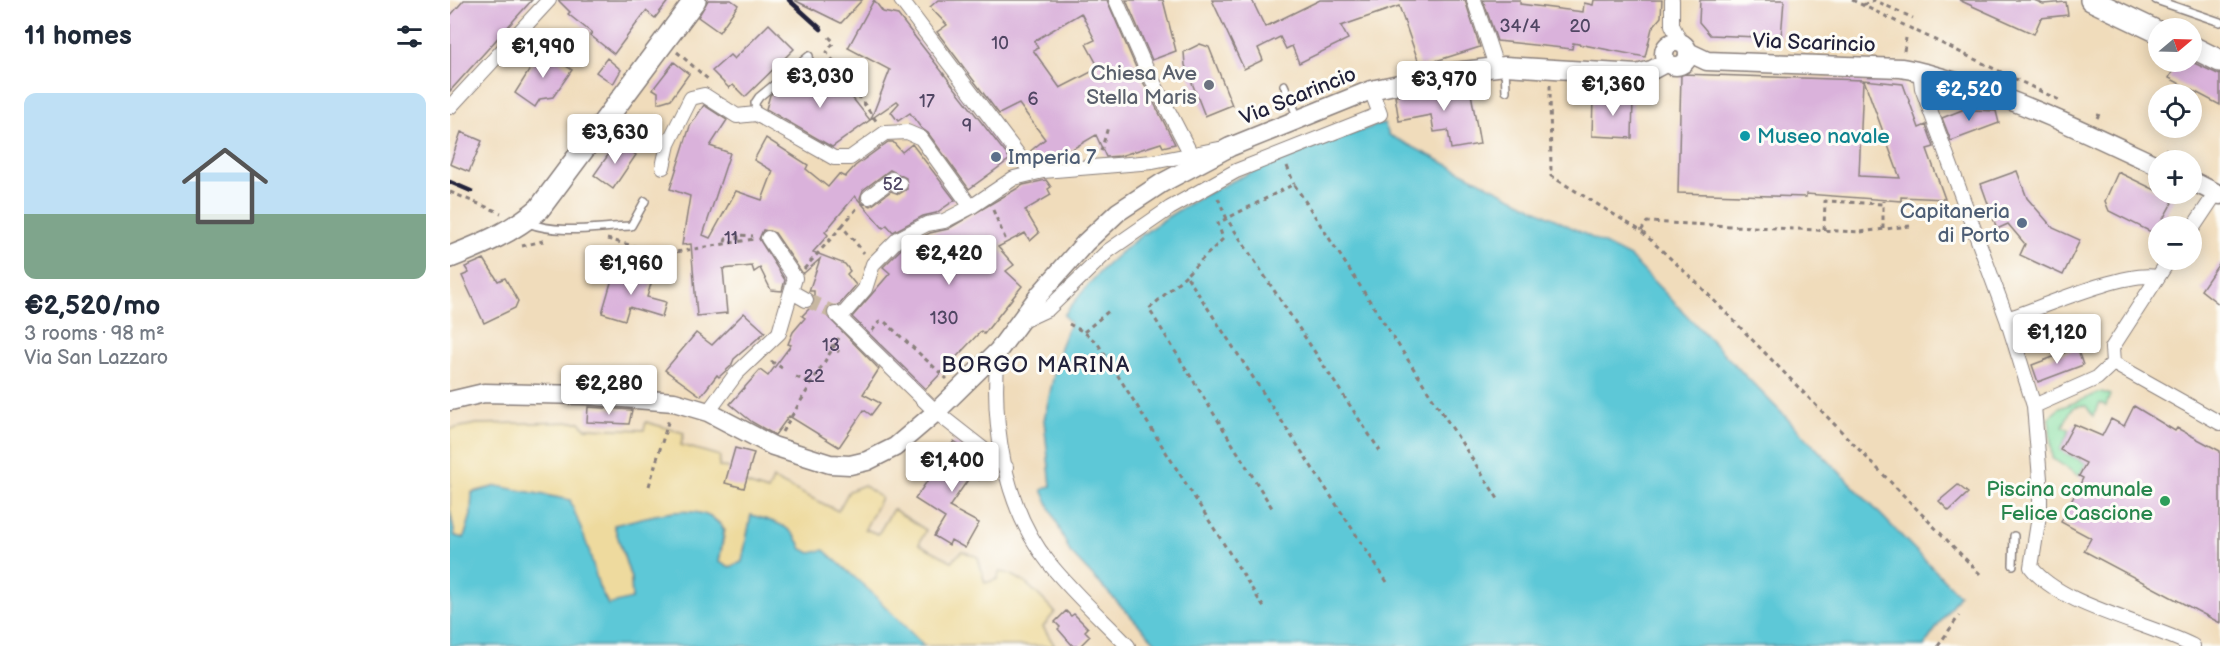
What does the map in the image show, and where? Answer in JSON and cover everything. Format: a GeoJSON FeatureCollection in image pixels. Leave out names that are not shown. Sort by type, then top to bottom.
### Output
{"type":"FeatureCollection","features":[{"type":"Feature","properties":{"kind":"main road"},"geometry":{"type":"LineString","coordinates":[[450,256],[497,238],[524,222],[551,195],[695,0]]}},
{"type":"Feature","properties":{"kind":"main road"},"geometry":{"type":"LineString","coordinates":[[2091,0],[2148,27]]}},
{"type":"Feature","properties":{"kind":"main road"},"geometry":{"type":"LineString","coordinates":[[2202,52],[2220,61]]}},
{"type":"Feature","properties":{"kind":"street"},"geometry":{"type":"LineString","coordinates":[[450,107],[549,0]]}},
{"type":"Feature","properties":{"kind":"street"},"geometry":{"type":"LineString","coordinates":[[901,0],[1032,173]]}},
{"type":"Feature","properties":{"kind":"street"},"geometry":{"type":"LineString","coordinates":[[1116,0],[1145,66],[1193,160]]}},
{"type":"Feature","properties":{"kind":"street"},"geometry":{"type":"LineString","coordinates":[[1474,0],[1501,66]]}},
{"type":"Feature","properties":{"kind":"street"},"geometry":{"type":"LineString","coordinates":[[1672,0],[1672,25],[1680,55]]}},
{"type":"Feature","properties":{"kind":"street","name":"Via Scarincio"},"geometry":{"type":"LineString","coordinates":[[873,264],[898,238],[927,224],[949,219],[987,198],[1014,178],[1032,173],[1096,166],[1193,160],[1371,90],[1501,66],[1549,67],[1637,74],[1652,70],[1680,55],[1707,61],[1901,68],[1920,71],[1998,94],[2148,161]]}},
{"type":"Feature","properties":{"kind":"street"},"geometry":{"type":"LineString","coordinates":[[1920,71],[1922,88],[2007,319],[2034,406],[2040,510],[2031,567],[2040,580],[2088,604],[2193,646]]}},
{"type":"Feature","properties":{"kind":"street"},"geometry":{"type":"LineString","coordinates":[[1020,322],[1048,309],[1108,251],[1170,207],[1236,171],[1380,114],[1371,90]]}},
{"type":"Feature","properties":{"kind":"street"},"geometry":{"type":"LineString","coordinates":[[663,166],[671,138],[691,98],[704,95],[737,116],[756,114],[823,153],[842,160],[856,155],[885,133],[907,132],[921,138],[971,207]]}},
{"type":"Feature","properties":{"kind":"street","name":"Via Scarincio"},"geometry":{"type":"LineString","coordinates":[[450,401],[484,393],[585,395],[679,404],[708,412],[773,446],[830,464],[859,463],[895,447],[936,412],[998,351],[1040,294],[1085,243],[1118,212],[1193,160]]}},
{"type":"Feature","properties":{"kind":"street"},"geometry":{"type":"LineString","coordinates":[[1153,162],[1162,167],[1164,173],[1162,183]]}},
{"type":"Feature","properties":{"kind":"street"},"geometry":{"type":"LineString","coordinates":[[869,197],[892,179],[897,185],[900,184]]}},
{"type":"Feature","properties":{"kind":"street"},"geometry":{"type":"LineString","coordinates":[[2202,186],[2218,194],[2202,216]]}},
{"type":"Feature","properties":{"kind":"street"},"geometry":{"type":"LineString","coordinates":[[708,412],[736,374],[779,333],[795,278],[768,238]]}},
{"type":"Feature","properties":{"kind":"street"},"geometry":{"type":"LineString","coordinates":[[873,264],[865,289],[838,316],[936,412],[1006,467]]}},
{"type":"Feature","properties":{"kind":"street"},"geometry":{"type":"LineString","coordinates":[[2034,406],[2097,378],[2112,363],[2112,348],[2161,270]]}},
{"type":"Feature","properties":{"kind":"street"},"geometry":{"type":"LineString","coordinates":[[2007,319],[2122,280],[2144,274],[2156,277]]}},
{"type":"Feature","properties":{"kind":"street"},"geometry":{"type":"LineString","coordinates":[[792,292],[806,300]]}},
{"type":"Feature","properties":{"kind":"street"},"geometry":{"type":"LineString","coordinates":[[998,351],[995,386],[996,413],[1006,467],[1023,522],[1049,564],[1128,646]]}},
{"type":"Feature","properties":{"kind":"street"},"geometry":{"type":"LineString","coordinates":[[2112,363],[2220,423]]}},
{"type":"Feature","properties":{"kind":"lane"},"geometry":{"type":"LineString","coordinates":[[2156,0],[2220,22]]}},
{"type":"Feature","properties":{"kind":"lane"},"geometry":{"type":"LineString","coordinates":[[756,114],[755,103],[759,96],[809,56]]}},
{"type":"Feature","properties":{"kind":"lane"},"geometry":{"type":"LineString","coordinates":[[1501,66],[1506,91]]}},
{"type":"Feature","properties":{"kind":"lane"},"geometry":{"type":"LineString","coordinates":[[1284,85],[1299,120]]}},
{"type":"Feature","properties":{"kind":"lane"},"geometry":{"type":"LineString","coordinates":[[524,222],[537,227],[574,229],[631,226],[645,201]]}},
{"type":"Feature","properties":{"kind":"lane"},"geometry":{"type":"LineString","coordinates":[[2013,565],[2014,536]]}},
{"type":"Feature","properties":{"kind":"path"},"geometry":{"type":"LineString","coordinates":[[1852,0],[2065,103]]}},
{"type":"Feature","properties":{"kind":"path"},"geometry":{"type":"LineString","coordinates":[[1863,5],[1874,0],[1913,18]]}},
{"type":"Feature","properties":{"kind":"path"},"geometry":{"type":"LineString","coordinates":[[675,27],[687,36],[676,51],[710,81],[709,84]]}},
{"type":"Feature","properties":{"kind":"path"},"geometry":{"type":"LineString","coordinates":[[829,37],[834,42],[826,52],[885,133]]}},
{"type":"Feature","properties":{"kind":"path"},"geometry":{"type":"LineString","coordinates":[[1549,67],[1551,176],[1641,231],[1698,284],[1980,574]]}},
{"type":"Feature","properties":{"kind":"path"},"geometry":{"type":"LineString","coordinates":[[617,107],[671,138]]}},
{"type":"Feature","properties":{"kind":"path"},"geometry":{"type":"LineString","coordinates":[[2097,118],[2101,110]]}},
{"type":"Feature","properties":{"kind":"path"},"geometry":{"type":"LineString","coordinates":[[2086,113],[2108,123]]}},
{"type":"Feature","properties":{"kind":"path"},"geometry":{"type":"LineString","coordinates":[[1096,166],[1108,127]]}},
{"type":"Feature","properties":{"kind":"path"},"geometry":{"type":"LineString","coordinates":[[2161,147],[2167,150]]}},
{"type":"Feature","properties":{"kind":"path"},"geometry":{"type":"LineString","coordinates":[[1284,158],[1294,184],[1500,502]]}},
{"type":"Feature","properties":{"kind":"path"},"geometry":{"type":"LineString","coordinates":[[1274,511],[1149,309],[1223,239],[1218,223],[1294,184]]}},
{"type":"Feature","properties":{"kind":"path"},"geometry":{"type":"LineString","coordinates":[[1215,191],[1227,219],[1380,452]]}},
{"type":"Feature","properties":{"kind":"path"},"geometry":{"type":"LineString","coordinates":[[450,192],[503,213],[495,218]]}},
{"type":"Feature","properties":{"kind":"path"},"geometry":{"type":"LineString","coordinates":[[795,278],[869,197]]}},
{"type":"Feature","properties":{"kind":"path"},"geometry":{"type":"LineString","coordinates":[[987,198],[1008,243]]}},
{"type":"Feature","properties":{"kind":"path"},"geometry":{"type":"LineString","coordinates":[[1824,230],[1825,201],[1883,202],[1883,229]]}},
{"type":"Feature","properties":{"kind":"path"},"geometry":{"type":"LineString","coordinates":[[1641,231],[1647,222],[1824,230],[1910,226]]}},
{"type":"Feature","properties":{"kind":"path"},"geometry":{"type":"LineString","coordinates":[[842,226],[873,264]]}},
{"type":"Feature","properties":{"kind":"path"},"geometry":{"type":"LineString","coordinates":[[738,240],[738,236],[753,234]]}},
{"type":"Feature","properties":{"kind":"path"},"geometry":{"type":"LineString","coordinates":[[598,237],[664,254],[738,240],[768,238]]}},
{"type":"Feature","properties":{"kind":"path"},"geometry":{"type":"LineString","coordinates":[[726,242],[726,239],[731,238]]}},
{"type":"Feature","properties":{"kind":"path"},"geometry":{"type":"LineString","coordinates":[[518,247],[533,242],[555,240]]}},
{"type":"Feature","properties":{"kind":"path"},"geometry":{"type":"LineString","coordinates":[[1186,275],[1387,582]]}},
{"type":"Feature","properties":{"kind":"path"},"geometry":{"type":"LineString","coordinates":[[1084,332],[1111,309]]}},
{"type":"Feature","properties":{"kind":"path"},"geometry":{"type":"LineString","coordinates":[[773,446],[839,338],[838,316]]}},
{"type":"Feature","properties":{"kind":"path"},"geometry":{"type":"LineString","coordinates":[[863,341],[880,321],[885,322],[958,390]]}},
{"type":"Feature","properties":{"kind":"path"},"geometry":{"type":"LineString","coordinates":[[1069,324],[1084,332],[1098,344],[1266,611]]}},
{"type":"Feature","properties":{"kind":"path"},"geometry":{"type":"LineString","coordinates":[[831,345],[839,354],[832,350]]}},
{"type":"Feature","properties":{"kind":"path"},"geometry":{"type":"LineString","coordinates":[[777,365],[782,364],[781,369]]}},
{"type":"Feature","properties":{"kind":"path"},"geometry":{"type":"LineString","coordinates":[[814,376],[818,373]]}},
{"type":"Feature","properties":{"kind":"path"},"geometry":{"type":"LineString","coordinates":[[796,377],[812,383]]}},
{"type":"Feature","properties":{"kind":"path"},"geometry":{"type":"LineString","coordinates":[[649,486],[679,404]]}},
{"type":"Feature","properties":{"kind":"path"},"geometry":{"type":"LineString","coordinates":[[1938,646],[1959,616]]}},
{"type":"Feature","properties":{"kind":"green space"},"geometry":{"type":"Polygon","coordinates":[[[2102,392],[2110,395],[2106,406],[2100,403],[2093,416],[2086,406],[2076,406],[2063,426],[2070,430],[2060,450],[2086,463],[2079,476],[2052,458],[2049,417],[2060,408],[2102,392]]]}},
{"type":"Feature","properties":{"kind":"sand"},"geometry":{"type":"Polygon","coordinates":[[[580,422],[585,428],[644,430],[646,422],[684,433],[681,445],[720,456],[719,467],[733,468],[731,479],[768,491],[773,479],[838,511],[849,491],[864,485],[881,498],[865,529],[878,534],[893,509],[926,530],[919,544],[952,561],[962,551],[978,557],[985,583],[998,579],[999,572],[1015,576],[1037,593],[1055,612],[1043,627],[1055,646],[923,646],[811,553],[802,550],[794,535],[788,530],[751,515],[742,562],[730,567],[719,562],[725,530],[715,520],[703,514],[674,512],[614,525],[631,579],[632,600],[609,605],[599,587],[570,500],[497,486],[472,492],[471,515],[464,538],[455,536],[450,510],[450,429],[476,424],[580,422]]]}},
{"type":"Feature","properties":{"kind":"water"},"geometry":{"type":"Polygon","coordinates":[[[1384,123],[1389,135],[1630,257],[1959,595],[1924,646],[1159,646],[1070,552],[1042,490],[1051,486],[1044,420],[1060,347],[1070,323],[1064,315],[1093,279],[1112,260],[1172,214],[1240,177],[1312,148],[1384,123]]]}},
{"type":"Feature","properties":{"kind":"water"},"geometry":{"type":"Polygon","coordinates":[[[497,486],[570,500],[589,550],[599,587],[608,605],[632,599],[631,578],[614,525],[673,512],[702,514],[715,520],[724,530],[719,562],[730,567],[742,562],[751,515],[788,530],[794,535],[802,549],[811,553],[824,550],[871,592],[924,646],[450,646],[450,510],[455,536],[464,538],[471,515],[472,493],[497,486]]]}},
{"type":"Feature","properties":{"kind":"building"},"geometry":{"type":"Polygon","coordinates":[[[464,0],[532,0],[450,91],[450,16],[464,0]]]}},
{"type":"Feature","properties":{"kind":"building"},"geometry":{"type":"Polygon","coordinates":[[[558,0],[669,0],[655,18],[646,11],[614,54],[568,14],[570,12],[558,0]]]}},
{"type":"Feature","properties":{"kind":"building"},"geometry":{"type":"Polygon","coordinates":[[[708,0],[731,0],[738,5],[719,32],[698,17],[708,0]]]}},
{"type":"Feature","properties":{"kind":"building"},"geometry":{"type":"Polygon","coordinates":[[[794,0],[862,0],[841,23],[794,0]]]}},
{"type":"Feature","properties":{"kind":"building"},"geometry":{"type":"Polygon","coordinates":[[[874,0],[883,12],[898,15],[1010,159],[969,189],[928,133],[921,128],[910,113],[898,121],[891,112],[899,103],[897,101],[871,119],[890,70],[848,48],[874,0]]]}},
{"type":"Feature","properties":{"kind":"building"},"geometry":{"type":"Polygon","coordinates":[[[938,0],[1107,0],[1137,70],[1175,144],[1163,147],[1161,143],[1120,156],[1106,157],[1096,135],[1052,161],[1036,163],[1028,153],[1045,139],[1019,104],[999,114],[937,32],[947,25],[930,7],[938,0]],[[1081,13],[1034,41],[1038,48],[1033,50],[1060,88],[1099,68],[1086,44],[1095,40],[1081,13]]]}},
{"type":"Feature","properties":{"kind":"building"},"geometry":{"type":"Polygon","coordinates":[[[1126,0],[1163,0],[1176,51],[1152,60],[1126,0]]]}},
{"type":"Feature","properties":{"kind":"building"},"geometry":{"type":"Polygon","coordinates":[[[1212,0],[1252,0],[1265,27],[1320,0],[1465,0],[1480,47],[1420,66],[1399,6],[1341,26],[1348,39],[1299,63],[1292,46],[1286,49],[1280,37],[1258,48],[1263,60],[1244,69],[1212,0]]]}},
{"type":"Feature","properties":{"kind":"building"},"geometry":{"type":"Polygon","coordinates":[[[1483,0],[1520,0],[1520,4],[1583,12],[1584,3],[1593,5],[1594,0],[1662,0],[1661,17],[1652,28],[1645,57],[1573,43],[1572,49],[1497,41],[1483,0]]]}},
{"type":"Feature","properties":{"kind":"building"},"geometry":{"type":"Polygon","coordinates":[[[1700,0],[1784,0],[1781,38],[1710,35],[1699,22],[1700,0]]]}},
{"type":"Feature","properties":{"kind":"building"},"geometry":{"type":"Polygon","coordinates":[[[1959,0],[2034,0],[2043,4],[2066,2],[2068,15],[2041,18],[2034,34],[1959,0]]]}},
{"type":"Feature","properties":{"kind":"building"},"geometry":{"type":"Polygon","coordinates":[[[769,24],[794,49],[745,97],[733,85],[729,88],[712,71],[730,55],[734,59],[769,24]]]}},
{"type":"Feature","properties":{"kind":"building","name":"Chiesa Ave Stella Maris"},"geometry":{"type":"Polygon","coordinates":[[[1200,44],[1209,47],[1232,105],[1205,116],[1185,65],[1184,52],[1200,44]]]}},
{"type":"Feature","properties":{"kind":"building"},"geometry":{"type":"Polygon","coordinates":[[[542,50],[572,70],[553,97],[540,99],[535,107],[515,93],[542,50]]]}},
{"type":"Feature","properties":{"kind":"building"},"geometry":{"type":"Polygon","coordinates":[[[607,58],[621,70],[613,84],[596,72],[607,58]]]}},
{"type":"Feature","properties":{"kind":"building"},"geometry":{"type":"Polygon","coordinates":[[[674,62],[689,74],[671,99],[658,103],[658,92],[653,89],[674,62]]]}},
{"type":"Feature","properties":{"kind":"building"},"geometry":{"type":"Polygon","coordinates":[[[828,67],[870,120],[832,147],[766,109],[770,95],[784,84],[793,94],[828,67]]]}},
{"type":"Feature","properties":{"kind":"building"},"geometry":{"type":"Polygon","coordinates":[[[2202,67],[2220,75],[2220,105],[2202,95],[2202,84],[2180,84],[2169,78],[2172,72],[2202,72],[2202,67]]]}},
{"type":"Feature","properties":{"kind":"building"},"geometry":{"type":"Polygon","coordinates":[[[1681,74],[1863,80],[1859,176],[1900,178],[1864,80],[1903,84],[1919,128],[1926,125],[1934,147],[1927,149],[1945,199],[1901,197],[1901,201],[1806,194],[1806,197],[1678,193],[1681,74]]]}},
{"type":"Feature","properties":{"kind":"building"},"geometry":{"type":"Polygon","coordinates":[[[1469,82],[1480,144],[1451,149],[1448,130],[1434,132],[1431,115],[1399,121],[1395,96],[1469,82]]]}},
{"type":"Feature","properties":{"kind":"building"},"geometry":{"type":"Polygon","coordinates":[[[1593,97],[1633,98],[1632,138],[1592,136],[1593,97]]]}},
{"type":"Feature","properties":{"kind":"building"},"geometry":{"type":"Polygon","coordinates":[[[704,105],[727,120],[710,146],[730,153],[703,235],[710,238],[736,191],[762,200],[773,171],[754,160],[766,138],[808,165],[806,169],[828,187],[839,174],[845,177],[855,166],[888,142],[893,142],[902,152],[912,144],[955,200],[936,213],[923,216],[893,232],[887,225],[883,228],[855,196],[825,232],[828,235],[813,252],[845,264],[850,271],[847,274],[856,285],[839,305],[828,307],[827,316],[879,369],[863,394],[880,403],[871,415],[864,410],[839,447],[789,416],[775,435],[752,422],[730,404],[760,370],[768,376],[791,345],[788,344],[793,332],[805,318],[802,316],[814,304],[814,291],[809,291],[820,259],[803,274],[775,233],[763,230],[759,239],[785,280],[782,291],[771,290],[760,268],[754,272],[752,266],[723,269],[727,313],[697,316],[691,244],[682,245],[690,196],[670,189],[690,126],[704,105]],[[890,170],[863,190],[860,198],[862,203],[871,206],[891,191],[899,194],[907,189],[906,178],[890,170]]]}},
{"type":"Feature","properties":{"kind":"building"},"geometry":{"type":"Polygon","coordinates":[[[1972,106],[1973,110],[1996,111],[1999,123],[1951,141],[1942,118],[1972,106]]]}},
{"type":"Feature","properties":{"kind":"building"},"geometry":{"type":"Polygon","coordinates":[[[461,132],[482,141],[469,172],[450,164],[461,132]]]}},
{"type":"Feature","properties":{"kind":"building"},"geometry":{"type":"Polygon","coordinates":[[[618,141],[636,155],[613,189],[594,175],[618,141]]]}},
{"type":"Feature","properties":{"kind":"building","name":"Capitaneria di Porto"},"geometry":{"type":"Polygon","coordinates":[[[2017,171],[2027,198],[2053,228],[2080,240],[2063,275],[2020,255],[2025,244],[2008,224],[1997,229],[1981,184],[2017,171]]]}},
{"type":"Feature","properties":{"kind":"building"},"geometry":{"type":"Polygon","coordinates":[[[2118,172],[2148,186],[2148,204],[2171,204],[2165,216],[2148,216],[2148,230],[2109,211],[2105,201],[2118,172]]]}},
{"type":"Feature","properties":{"kind":"building"},"geometry":{"type":"Polygon","coordinates":[[[1046,180],[1051,187],[1048,189],[1051,195],[1025,210],[1039,233],[1030,241],[1025,233],[998,247],[1014,265],[1006,271],[1022,286],[984,334],[981,331],[926,389],[852,317],[890,273],[883,267],[905,245],[930,233],[948,229],[1023,185],[1046,180]]]}},
{"type":"Feature","properties":{"kind":"building"},"geometry":{"type":"Polygon","coordinates":[[[484,259],[498,281],[505,278],[518,301],[515,308],[484,323],[462,276],[469,273],[465,267],[484,259]]]}},
{"type":"Feature","properties":{"kind":"building"},"geometry":{"type":"Polygon","coordinates":[[[2220,262],[2220,305],[2201,290],[2220,262]]]}},
{"type":"Feature","properties":{"kind":"building"},"geometry":{"type":"Polygon","coordinates":[[[615,269],[653,277],[647,297],[666,302],[662,317],[629,307],[625,320],[602,313],[615,269]]]}},
{"type":"Feature","properties":{"kind":"building"},"geometry":{"type":"Polygon","coordinates":[[[744,313],[765,332],[734,359],[731,366],[719,377],[717,375],[701,396],[665,370],[696,333],[712,345],[744,313]]]}},
{"type":"Feature","properties":{"kind":"building"},"geometry":{"type":"Polygon","coordinates":[[[2077,348],[2083,365],[2038,382],[2032,365],[2077,348]]]}},
{"type":"Feature","properties":{"kind":"building","name":"Piscina comunale Felice Cascione"},"geometry":{"type":"Polygon","coordinates":[[[2134,406],[2175,431],[2177,428],[2220,451],[2220,623],[2084,551],[2091,538],[2061,522],[2083,478],[2079,476],[2086,463],[2060,450],[2074,424],[2102,436],[2111,419],[2124,426],[2134,406]]]}},
{"type":"Feature","properties":{"kind":"building"},"geometry":{"type":"Polygon","coordinates":[[[588,407],[632,410],[629,424],[587,422],[588,407]]]}},
{"type":"Feature","properties":{"kind":"building"},"geometry":{"type":"Polygon","coordinates":[[[954,441],[989,465],[979,480],[972,474],[949,507],[979,523],[965,548],[951,540],[949,545],[934,536],[945,518],[915,499],[954,441]]]}},
{"type":"Feature","properties":{"kind":"building"},"geometry":{"type":"Polygon","coordinates":[[[735,448],[754,453],[744,488],[725,483],[735,448]]]}},
{"type":"Feature","properties":{"kind":"building"},"geometry":{"type":"Polygon","coordinates":[[[1958,485],[1968,493],[1949,511],[1939,501],[1958,485]]]}},
{"type":"Feature","properties":{"kind":"building"},"geometry":{"type":"Polygon","coordinates":[[[1066,611],[1071,616],[1074,614],[1088,628],[1085,631],[1090,636],[1080,646],[1073,646],[1055,622],[1066,611]]]}},
{"type":"Feature","properties":{"kind":"tunnel"},"geometry":{"type":"LineString","coordinates":[[806,300],[835,313]]}},
{"type":"Feature","properties":{"kind":"railway"},"geometry":{"type":"LineString","coordinates":[[789,0],[821,29]]}},
{"type":"Feature","properties":{"kind":"railway"},"geometry":{"type":"LineString","coordinates":[[450,182],[471,191]]}},
{"type":"Feature","properties":{"kind":"place","name":"Chiesa Ave Stella Maris"},"geometry":{"type":"Point","coordinates":[1209,85]}},
{"type":"Feature","properties":{"kind":"place","name":"Museo navale"},"geometry":{"type":"Point","coordinates":[1745,136]}},
{"type":"Feature","properties":{"kind":"place","name":"Imperia 7"},"geometry":{"type":"Point","coordinates":[996,157]}},
{"type":"Feature","properties":{"kind":"place","name":"Capitaneria di Porto"},"geometry":{"type":"Point","coordinates":[2022,223]}},
{"type":"Feature","properties":{"kind":"place","name":"Piscina comunale Felice Cascione"},"geometry":{"type":"Point","coordinates":[2165,501]}},
{"type":"Feature","properties":{"kind":"district","name":"BORGO MARINA"},"geometry":{"type":"Point","coordinates":[1036,365]}}]}
